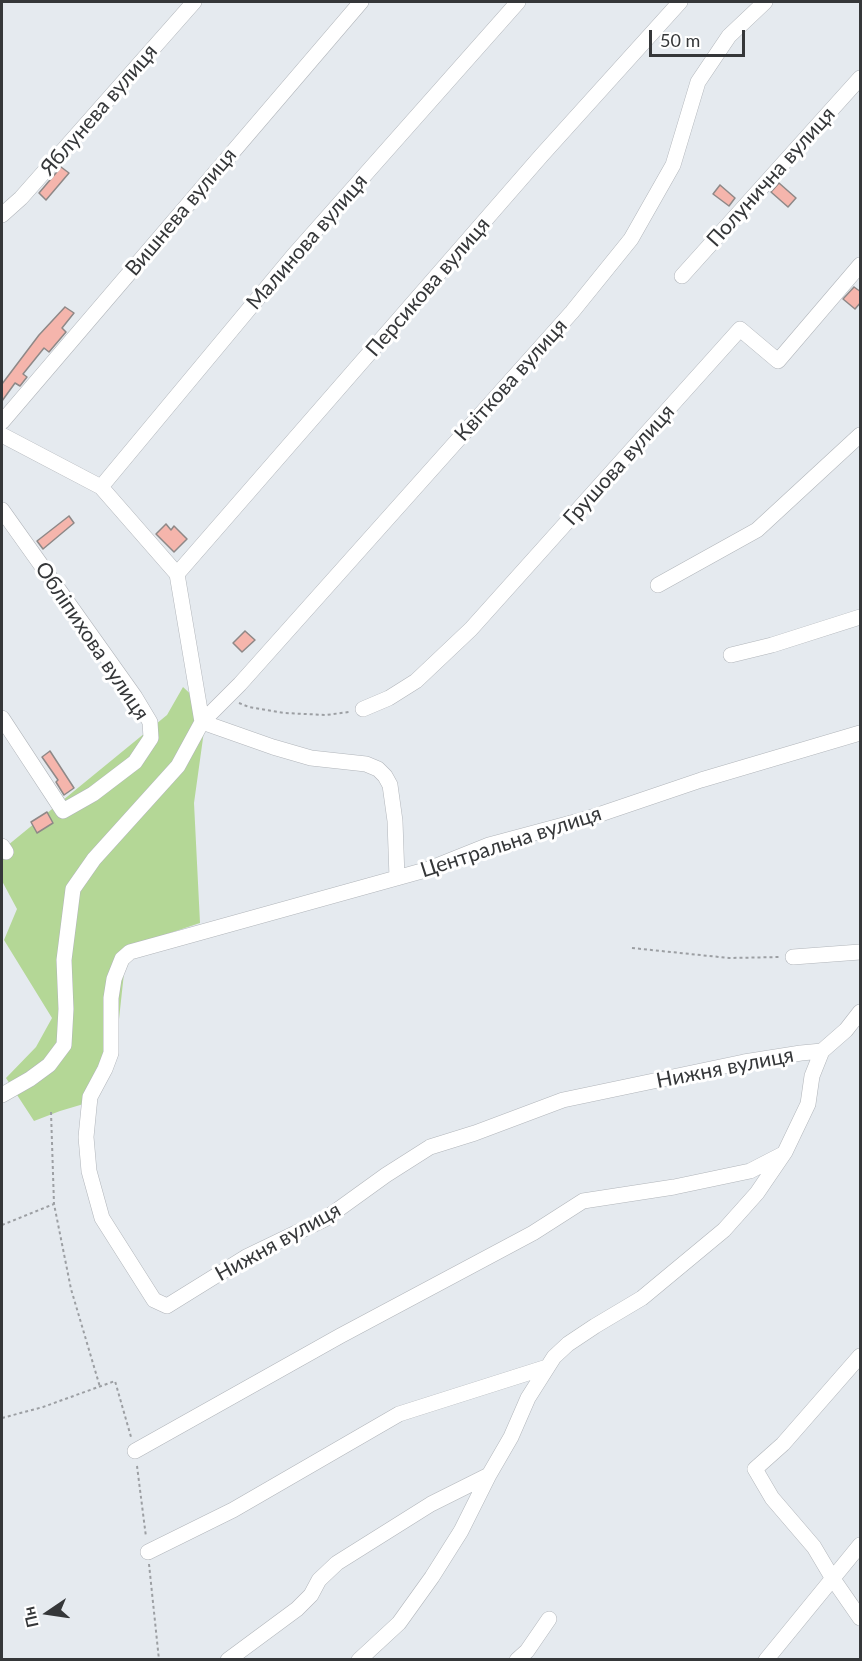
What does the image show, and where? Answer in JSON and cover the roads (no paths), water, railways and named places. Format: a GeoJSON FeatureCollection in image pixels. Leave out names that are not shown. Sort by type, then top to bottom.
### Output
{"type":"FeatureCollection","features":[{"type":"Feature","properties":{"kind":"street","name":"Яблунева вулиця"},"geometry":{"type":"LineString","coordinates":[[2,215],[21,198],[194,2]]}},
{"type":"Feature","properties":{"kind":"street","name":"Вишнева вулиця"},"geometry":{"type":"LineString","coordinates":[[2,422],[361,2]]}},
{"type":"Feature","properties":{"kind":"street","name":"Малинова вулиця"},"geometry":{"type":"LineString","coordinates":[[101,487],[293,256],[518,2]]}},
{"type":"Feature","properties":{"kind":"street","name":"Персикова вулиця"},"geometry":{"type":"LineString","coordinates":[[177,574],[542,156],[680,2]]}},
{"type":"Feature","properties":{"kind":"street","name":"Квіткова вулиця"},"geometry":{"type":"LineString","coordinates":[[2,1095],[49,1065],[64,1045],[66,1009],[64,960],[73,889],[94,860],[178,766],[202,722],[227,698],[572,312],[631,239],[673,165],[698,82],[729,36],[765,2]]}},
{"type":"Feature","properties":{"kind":"street","name":"Полунична вулиця"},"geometry":{"type":"LineString","coordinates":[[682,276],[861,78]]}},
{"type":"Feature","properties":{"kind":"street","name":"Грушова вулиця"},"geometry":{"type":"LineString","coordinates":[[363,709],[389,698],[416,681],[471,628],[740,329],[778,361],[861,265]]}},
{"type":"Feature","properties":{"kind":"street"},"geometry":{"type":"LineString","coordinates":[[2,435],[101,487],[177,574],[202,722],[311,758],[366,764],[378,769],[386,776],[390,785],[395,821],[397,878]]}},
{"type":"Feature","properties":{"kind":"street"},"geometry":{"type":"LineString","coordinates":[[658,585],[757,530],[861,435]]}},
{"type":"Feature","properties":{"kind":"street","name":"Обліпихова вулиця"},"geometry":{"type":"LineString","coordinates":[[2,510],[135,697],[150,722],[152,738],[135,762],[93,794],[63,811],[2,718]]}},
{"type":"Feature","properties":{"kind":"street"},"geometry":{"type":"LineString","coordinates":[[731,656],[861,617]]}},
{"type":"Feature","properties":{"kind":"street","name":"Центральна вулиця"},"geometry":{"type":"LineString","coordinates":[[159,944],[429,869],[489,846],[586,819],[701,780],[861,733]]}},
{"type":"Feature","properties":{"kind":"street","name":"Нижня вулиця"},"geometry":{"type":"LineString","coordinates":[[159,944],[130,952],[122,959],[114,979],[111,998],[111,1053],[90,1097],[86,1137],[89,1171],[102,1218],[154,1300],[167,1306],[246,1257],[326,1219],[386,1175],[430,1147],[563,1100],[744,1062],[822,1051]]}},
{"type":"Feature","properties":{"kind":"street"},"geometry":{"type":"LineString","coordinates":[[793,957],[861,952]]}},
{"type":"Feature","properties":{"kind":"street"},"geometry":{"type":"LineString","coordinates":[[359,1659],[399,1623],[461,1531],[511,1437],[528,1398],[547,1367],[568,1344],[642,1298],[724,1230],[757,1193],[785,1152],[808,1104],[812,1076],[822,1051],[846,1030],[861,1012]]}},
{"type":"Feature","properties":{"kind":"street"},"geometry":{"type":"LineString","coordinates":[[135,1451],[340,1335],[533,1233],[583,1201],[674,1187],[750,1171],[785,1152]]}},
{"type":"Feature","properties":{"kind":"street"},"geometry":{"type":"LineString","coordinates":[[861,1356],[783,1444],[755,1469],[772,1498],[814,1547],[833,1579],[861,1618]]}},
{"type":"Feature","properties":{"kind":"street"},"geometry":{"type":"LineString","coordinates":[[148,1552],[232,1510],[399,1414],[547,1367]]}},
{"type":"Feature","properties":{"kind":"street"},"geometry":{"type":"LineString","coordinates":[[228,1659],[297,1610],[311,1595],[319,1580],[337,1563],[431,1504],[489,1475]]}},
{"type":"Feature","properties":{"kind":"street"},"geometry":{"type":"LineString","coordinates":[[766,1659],[861,1545]]}},
{"type":"Feature","properties":{"kind":"street"},"geometry":{"type":"LineString","coordinates":[[517,1659],[526,1651],[549,1619]]}}]}
